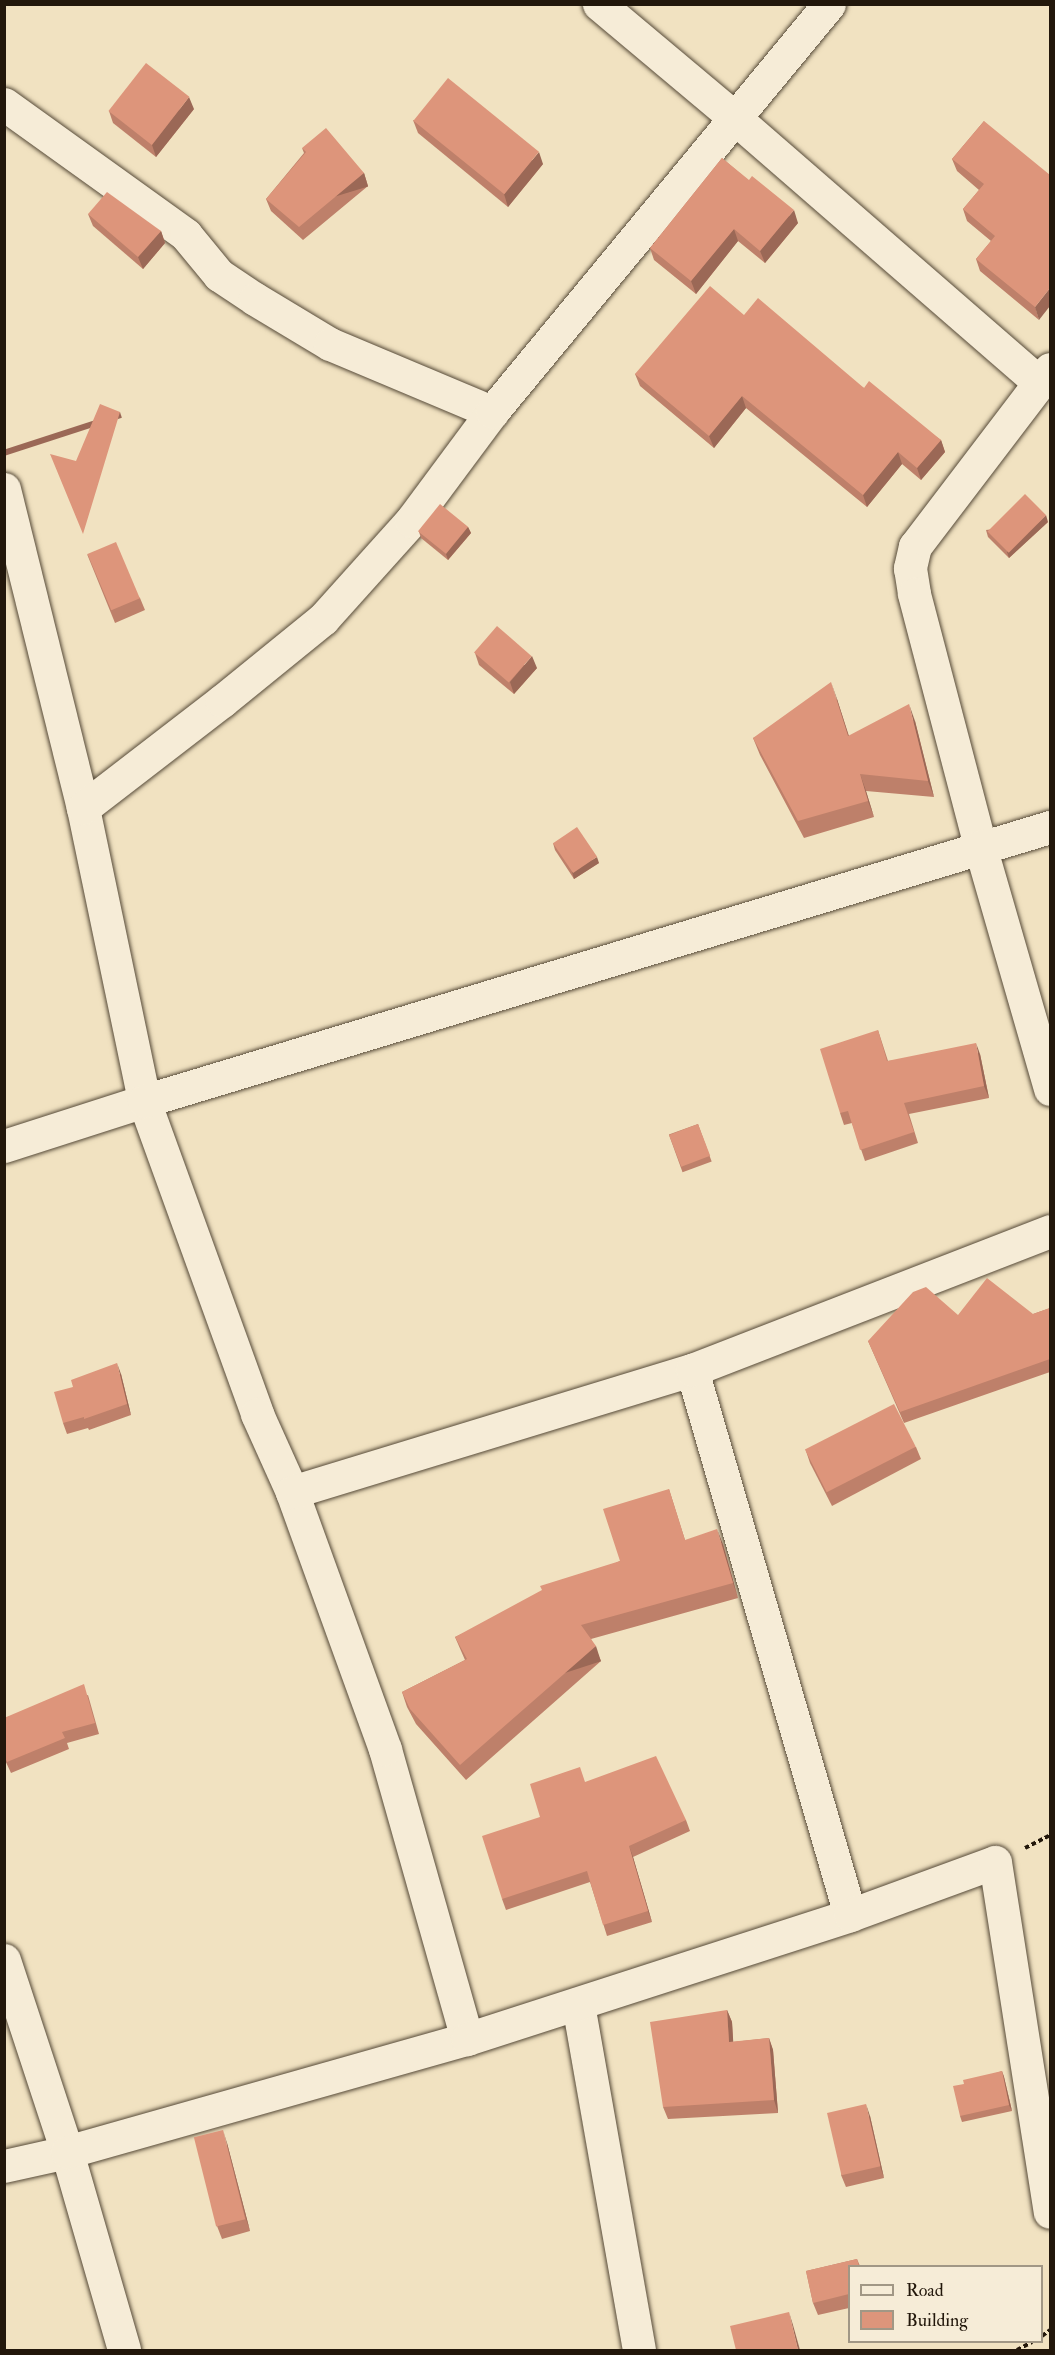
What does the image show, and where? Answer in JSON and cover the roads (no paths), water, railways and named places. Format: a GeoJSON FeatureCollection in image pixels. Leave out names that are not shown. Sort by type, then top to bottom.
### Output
{"type":"FeatureCollection","features":[{"type":"Feature","properties":{"kind":"street"},"geometry":{"type":"LineString","coordinates":[[599,4],[1044,375],[915,546],[910,568],[914,594],[980,846],[1050,1089]]}},
{"type":"Feature","properties":{"kind":"street"},"geometry":{"type":"LineString","coordinates":[[83,808],[323,619],[411,521],[492,412],[829,4]]}},
{"type":"Feature","properties":{"kind":"street"},"geometry":{"type":"LineString","coordinates":[[4,104],[186,235],[219,275],[255,298],[330,344],[492,412]]}},
{"type":"Feature","properties":{"kind":"street"},"geometry":{"type":"LineString","coordinates":[[4,489],[83,808],[144,1101],[257,1414],[292,1492],[385,1749],[467,2039]]}},
{"type":"Feature","properties":{"kind":"street"},"geometry":{"type":"LineString","coordinates":[[4,1146],[144,1101],[980,846],[1050,827]]}},
{"type":"Feature","properties":{"kind":"street"},"geometry":{"type":"LineString","coordinates":[[292,1492],[692,1370],[1050,1231]]}},
{"type":"Feature","properties":{"kind":"street"},"geometry":{"type":"LineString","coordinates":[[692,1370],[850,1915]]}},
{"type":"Feature","properties":{"kind":"street"},"geometry":{"type":"LineString","coordinates":[[4,2166],[67,2152],[467,2039],[850,1915],[995,1862],[1050,2212]]}},
{"type":"Feature","properties":{"kind":"street"},"geometry":{"type":"LineString","coordinates":[[4,1960],[67,2152],[124,2350]]}},
{"type":"Feature","properties":{"kind":"street"},"geometry":{"type":"LineString","coordinates":[[578,2004],[639,2350]]}}]}
